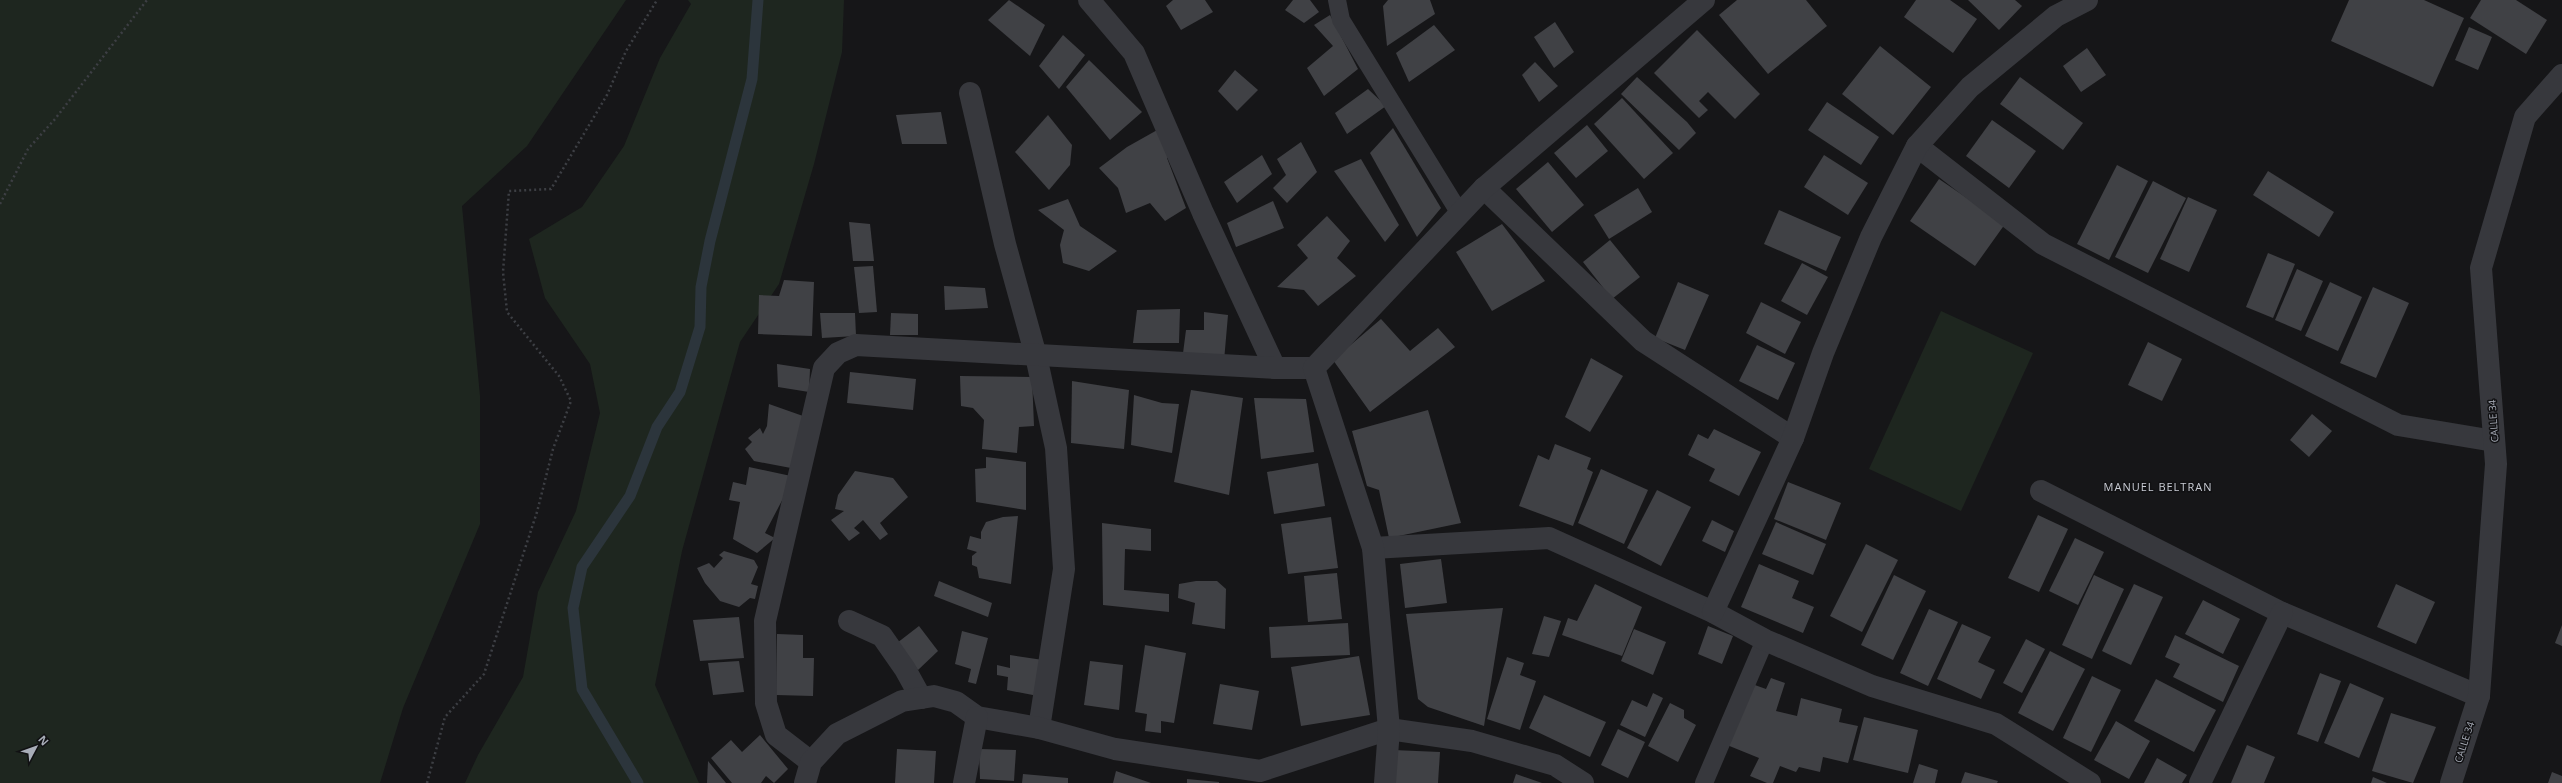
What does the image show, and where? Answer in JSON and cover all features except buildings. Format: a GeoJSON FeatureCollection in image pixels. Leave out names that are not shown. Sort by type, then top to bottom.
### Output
{"type":"FeatureCollection","features":[{"type":"Feature","properties":{"kind":"street"},"geometry":{"type":"LineString","coordinates":[[1089,0],[1134,53],[1203,213],[1275,368]]}},
{"type":"Feature","properties":{"kind":"street"},"geometry":{"type":"LineString","coordinates":[[811,762],[776,735],[766,703],[765,621],[824,368],[838,353],[856,345],[1036,356],[1275,368],[1314,368],[1459,212],[1484,188],[1704,0]]}},
{"type":"Feature","properties":{"kind":"street"},"geometry":{"type":"LineString","coordinates":[[1713,612],[1793,438],[1823,353],[1871,237],[1917,146],[1970,86],[2056,16],[2087,0]]}},
{"type":"Feature","properties":{"kind":"street","name":"CALLE 34"},"geometry":{"type":"LineString","coordinates":[[2451,783],[2479,696],[2496,464],[2481,268],[2525,117],[2562,74]]}},
{"type":"Feature","properties":{"kind":"street"},"geometry":{"type":"LineString","coordinates":[[970,93],[1005,244],[1036,356],[1056,448],[1064,569],[1039,728]]}},
{"type":"Feature","properties":{"kind":"street"},"geometry":{"type":"LineString","coordinates":[[1917,146],[2043,244],[2398,425],[2494,441]]}},
{"type":"Feature","properties":{"kind":"street"},"geometry":{"type":"LineString","coordinates":[[1484,188],[1643,341],[1793,438]]}},
{"type":"Feature","properties":{"kind":"street"},"geometry":{"type":"LineString","coordinates":[[1314,368],[1373,548],[1389,729],[1385,783]]}},
{"type":"Feature","properties":{"kind":"street"},"geometry":{"type":"LineString","coordinates":[[2041,491],[2282,613],[2479,696]]}},
{"type":"Feature","properties":{"kind":"street"},"geometry":{"type":"LineString","coordinates":[[1373,548],[1550,538],[1713,612],[1765,640],[1872,686],[1996,724],[2090,783]]}},
{"type":"Feature","properties":{"kind":"street"},"geometry":{"type":"LineString","coordinates":[[2200,783],[2282,613]]}},
{"type":"Feature","properties":{"kind":"street"},"geometry":{"type":"LineString","coordinates":[[849,621],[882,636],[905,669],[921,698]]}},
{"type":"Feature","properties":{"kind":"street"},"geometry":{"type":"LineString","coordinates":[[804,783],[811,762],[837,734],[902,701],[934,696],[956,702],[977,717],[1039,728],[1115,749],[1260,771],[1389,729],[1472,741],[1555,765],[1583,783]]}},
{"type":"Feature","properties":{"kind":"street"},"geometry":{"type":"LineString","coordinates":[[964,783],[977,717]]}},
{"type":"Feature","properties":{"kind":"lane"},"geometry":{"type":"LineString","coordinates":[[1337,0],[1341,20],[1459,212]]}},
{"type":"Feature","properties":{"kind":"lane"},"geometry":{"type":"LineString","coordinates":[[1704,783],[1765,640]]}},
{"type":"Feature","properties":{"kind":"path"},"geometry":{"type":"LineString","coordinates":[[0,204],[28,149],[55,119],[147,0]]}},
{"type":"Feature","properties":{"kind":"path"},"geometry":{"type":"LineString","coordinates":[[427,783],[445,717],[484,674],[537,512],[553,449],[570,401],[559,376],[507,312],[503,272],[509,192],[551,189],[607,95],[626,51],[657,0]]}},
{"type":"Feature","properties":{"kind":"shaded area"},"geometry":{"type":"Polygon","coordinates":[[[0,0],[626,0],[527,146],[462,206],[480,396],[480,524],[403,708],[380,783],[0,783],[0,0]]]}},
{"type":"Feature","properties":{"kind":"shaded area"},"geometry":{"type":"Polygon","coordinates":[[[688,0],[844,0],[842,52],[814,164],[779,284],[740,342],[682,551],[655,685],[699,783],[465,783],[478,755],[523,677],[538,592],[576,511],[600,413],[590,364],[545,298],[529,239],[582,207],[624,146],[660,58],[691,4],[688,0]]]}},
{"type":"Feature","properties":{"kind":"shaded area"},"geometry":{"type":"Polygon","coordinates":[[[1941,311],[2033,353],[1961,511],[1869,469],[1941,311]]]}},
{"type":"Feature","properties":{"kind":"waterway"},"geometry":{"type":"LineString","coordinates":[[638,783],[582,689],[573,608],[582,567],[630,496],[657,427],[680,392],[700,327],[701,287],[710,241],[752,79],[758,0]]}},
{"type":"Feature","properties":{"kind":"district","name":"MANUEL BELTRAN"},"geometry":{"type":"Point","coordinates":[2158,486]}}]}
